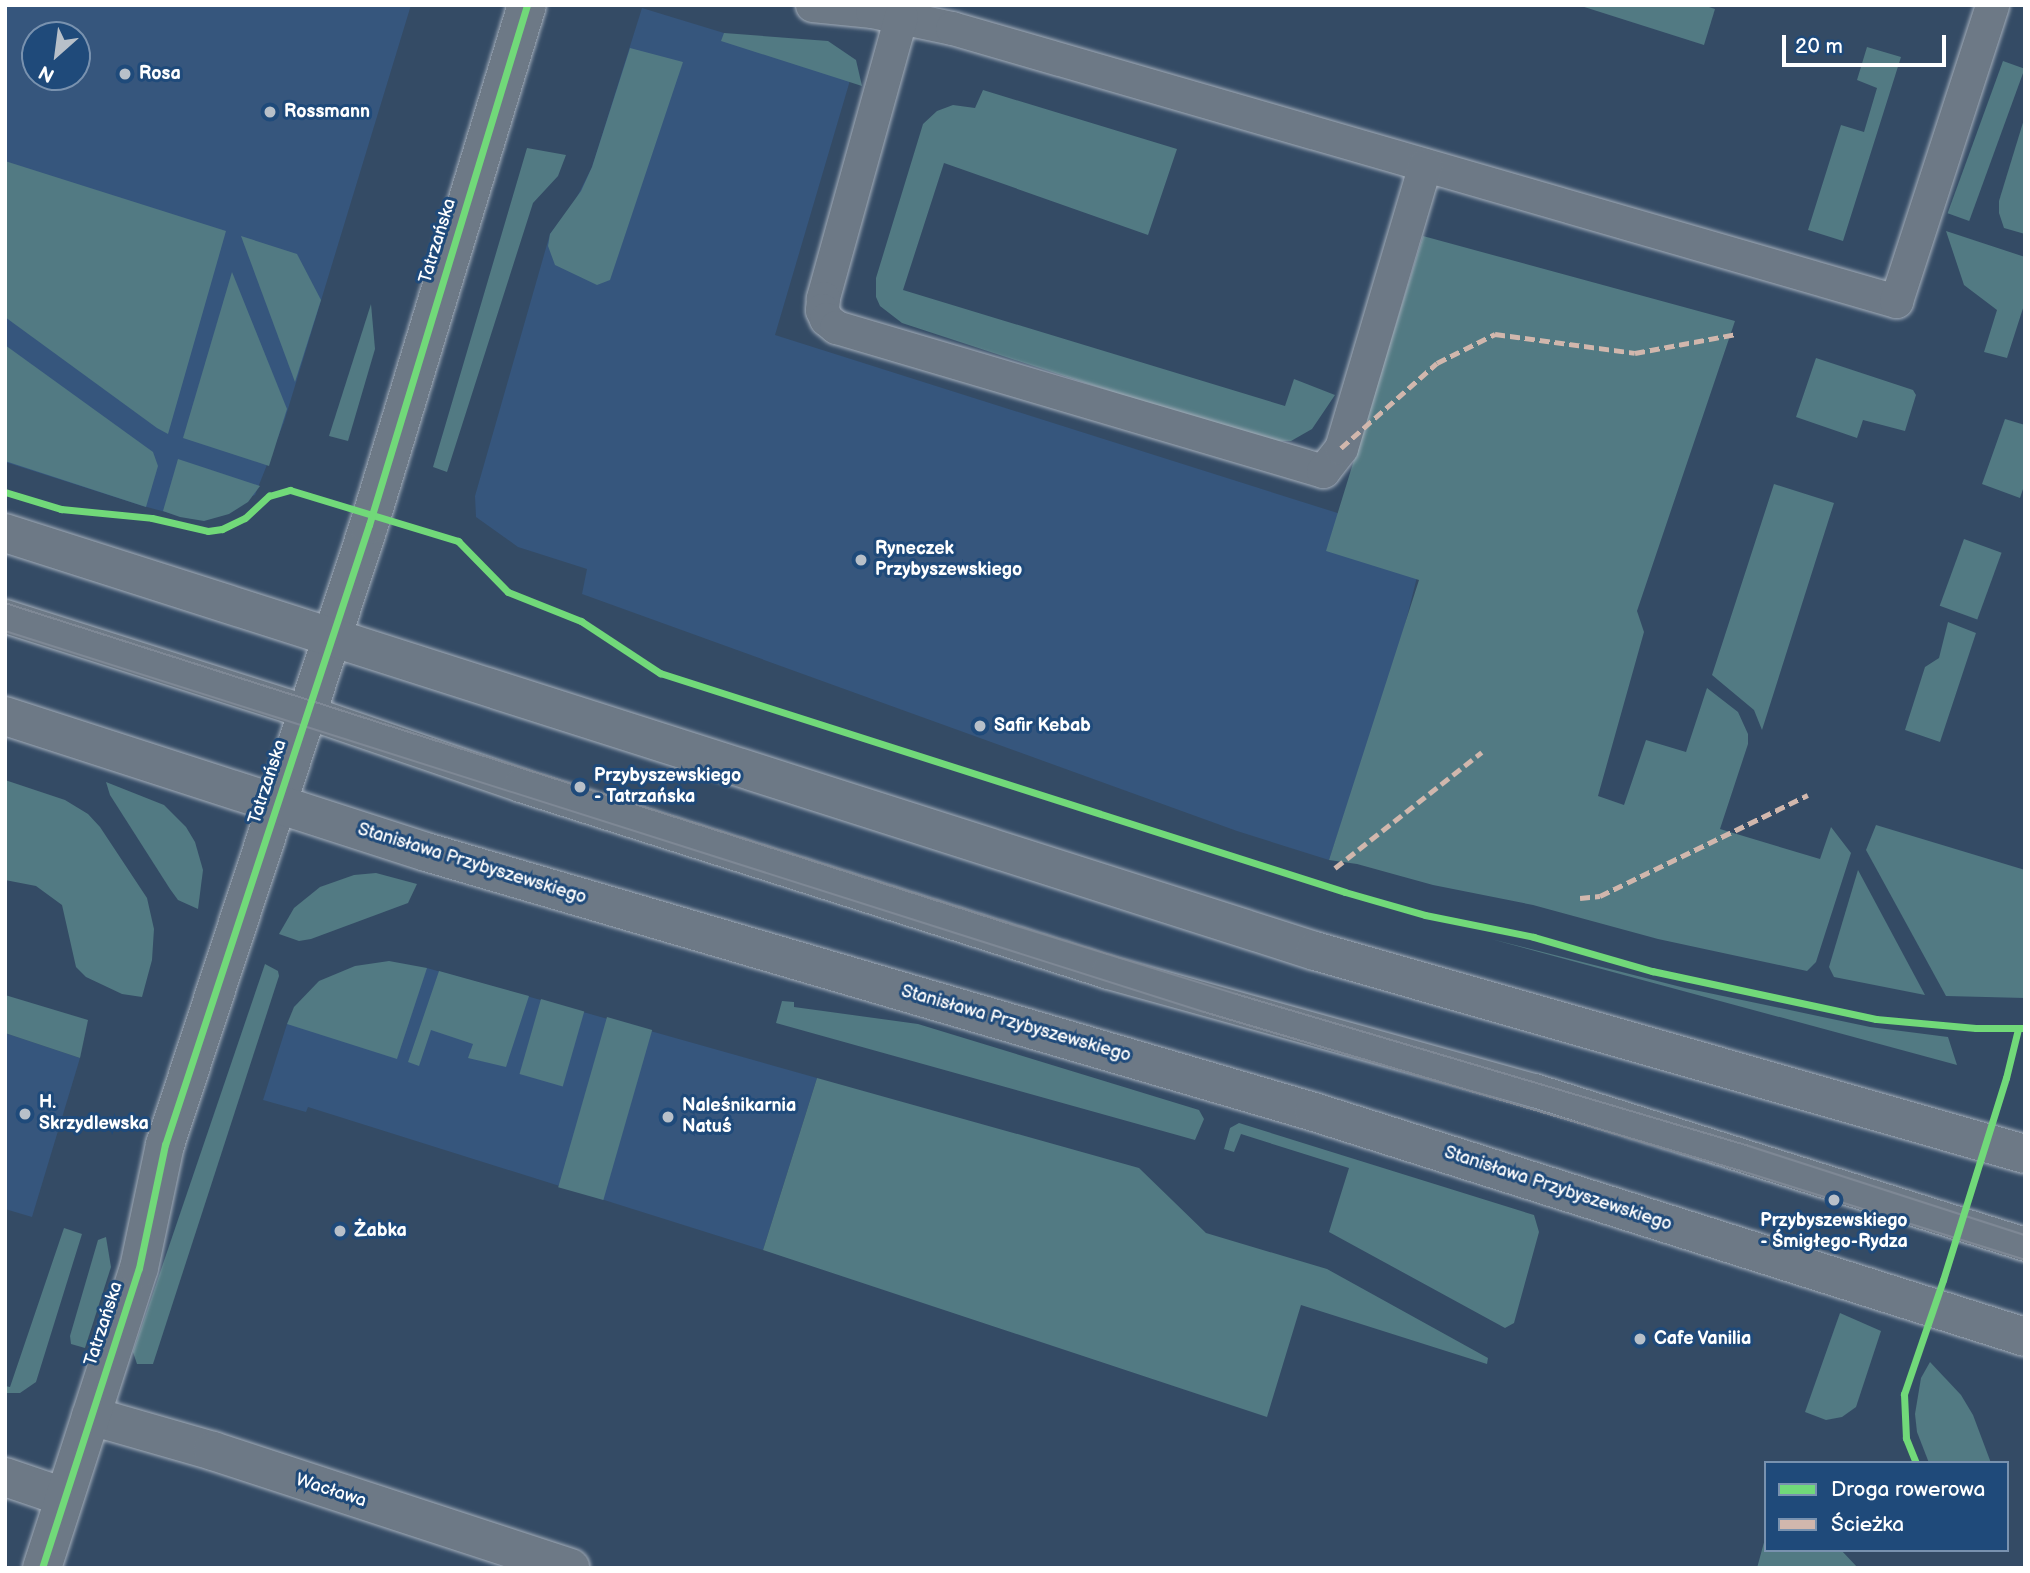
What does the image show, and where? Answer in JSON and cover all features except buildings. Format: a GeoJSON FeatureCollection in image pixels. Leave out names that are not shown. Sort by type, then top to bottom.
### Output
{"type":"FeatureCollection","features":[{"type":"Feature","properties":{"kind":"main road","name":"Tatrzańska"},"geometry":{"type":"LineString","coordinates":[[42,1568],[139,1268],[165,1145],[331,638],[527,5]]}},
{"type":"Feature","properties":{"kind":"main road"},"geometry":{"type":"LineString","coordinates":[[5,533],[1315,951],[2025,1154]]}},
{"type":"Feature","properties":{"kind":"main road","name":"Stanisława Przybyszewskiego"},"geometry":{"type":"LineString","coordinates":[[5,716],[426,852],[1314,1112],[2025,1337]]}},
{"type":"Feature","properties":{"kind":"main road","name":"Wacława"},"geometry":{"type":"LineString","coordinates":[[91,1416],[212,1451],[570,1568]]}},
{"type":"Feature","properties":{"kind":"main road"},"geometry":{"type":"LineString","coordinates":[[5,1477],[65,1497]]}},
{"type":"Feature","properties":{"kind":"lane"},"geometry":{"type":"LineString","coordinates":[[812,5],[901,16],[1896,301],[1992,5]]}},
{"type":"Feature","properties":{"kind":"lane"},"geometry":{"type":"LineString","coordinates":[[901,16],[823,298],[822,310],[826,319],[836,327],[1323,471],[1341,447],[1425,165]]}},
{"type":"Feature","properties":{"kind":"lane"},"geometry":{"type":"LineString","coordinates":[[5,616],[307,712],[520,785],[1108,972],[1534,1090],[2025,1244]]}},
{"type":"Feature","properties":{"kind":"shaded area"},"geometry":{"type":"Polygon","coordinates":[[[5,5],[411,5],[284,422],[255,495],[192,519],[5,462],[5,5]]]}},
{"type":"Feature","properties":{"kind":"shaded area"},"geometry":{"type":"Polygon","coordinates":[[[642,8],[724,33],[856,60],[775,335],[1426,541],[1396,661],[1329,860],[1237,831],[582,594],[587,569],[518,547],[476,517],[475,496],[550,234],[575,201],[592,167],[642,8]]]}},
{"type":"Feature","properties":{"kind":"shaded area"},"geometry":{"type":"Polygon","coordinates":[[[427,968],[817,1078],[763,1250],[308,1107],[306,1112],[263,1100],[287,1024],[427,968]]]}},
{"type":"Feature","properties":{"kind":"shaded area"},"geometry":{"type":"Polygon","coordinates":[[[5,1033],[80,1058],[32,1217],[5,1209],[5,1033]]]}},
{"type":"Feature","properties":{"kind":"green space"},"geometry":{"type":"Polygon","coordinates":[[[1578,5],[1703,5],[1715,9],[1704,45],[1578,5]]]}},
{"type":"Feature","properties":{"kind":"green space"},"geometry":{"type":"Polygon","coordinates":[[[724,33],[828,41],[856,60],[862,86],[721,41],[724,33]]]}},
{"type":"Feature","properties":{"kind":"green space"},"geometry":{"type":"Polygon","coordinates":[[[1867,47],[1901,57],[1843,241],[1808,230],[1841,125],[1864,132],[1877,88],[1857,80],[1867,47]]]}},
{"type":"Feature","properties":{"kind":"green space"},"geometry":{"type":"Polygon","coordinates":[[[630,48],[683,62],[610,280],[597,285],[555,265],[548,246],[550,234],[581,191],[592,167],[630,48]]]}},
{"type":"Feature","properties":{"kind":"green space"},"geometry":{"type":"Polygon","coordinates":[[[2003,61],[2025,69],[1969,221],[1948,213],[2003,61]]]}},
{"type":"Feature","properties":{"kind":"green space"},"geometry":{"type":"Polygon","coordinates":[[[983,90],[1177,149],[1148,235],[944,163],[903,290],[1285,406],[1294,379],[1335,395],[1312,429],[1291,441],[1263,441],[902,323],[880,306],[876,297],[876,278],[923,124],[937,111],[953,105],[975,108],[983,90]]]}},
{"type":"Feature","properties":{"kind":"green space"},"geometry":{"type":"Polygon","coordinates":[[[2025,116],[2025,234],[2004,228],[1999,213],[1999,201],[2025,116]]]}},
{"type":"Feature","properties":{"kind":"green space"},"geometry":{"type":"Polygon","coordinates":[[[527,148],[566,155],[558,176],[533,203],[447,472],[433,467],[527,148]]]}},
{"type":"Feature","properties":{"kind":"green space"},"geometry":{"type":"Polygon","coordinates":[[[5,161],[226,231],[168,434],[5,317],[5,161]]]}},
{"type":"Feature","properties":{"kind":"green space"},"geometry":{"type":"Polygon","coordinates":[[[1946,231],[2025,257],[2025,302],[2007,358],[1984,352],[1997,310],[1964,285],[1946,231]]]}},
{"type":"Feature","properties":{"kind":"green space"},"geometry":{"type":"Polygon","coordinates":[[[241,236],[297,254],[321,300],[295,382],[241,236]]]}},
{"type":"Feature","properties":{"kind":"green space"},"geometry":{"type":"Polygon","coordinates":[[[1423,236],[1735,321],[1637,611],[1644,632],[1598,796],[1624,805],[1646,740],[1686,752],[1707,688],[1738,712],[1748,734],[1748,744],[1720,829],[1820,859],[1831,827],[1851,853],[1816,962],[1807,971],[1658,939],[1533,905],[1433,885],[1357,864],[1329,860],[1419,580],[1326,551],[1423,236]]]}},
{"type":"Feature","properties":{"kind":"green space"},"geometry":{"type":"Polygon","coordinates":[[[232,272],[287,409],[269,466],[183,438],[232,272]]]}},
{"type":"Feature","properties":{"kind":"green space"},"geometry":{"type":"Polygon","coordinates":[[[371,304],[375,349],[348,441],[329,436],[371,304]]]}},
{"type":"Feature","properties":{"kind":"green space"},"geometry":{"type":"Polygon","coordinates":[[[5,345],[153,452],[158,466],[146,507],[5,461],[5,345]]]}},
{"type":"Feature","properties":{"kind":"green space"},"geometry":{"type":"Polygon","coordinates":[[[1816,358],[1913,390],[1916,395],[1905,431],[1863,420],[1857,438],[1796,417],[1816,358]]]}},
{"type":"Feature","properties":{"kind":"green space"},"geometry":{"type":"Polygon","coordinates":[[[2005,419],[2025,425],[2025,483],[2020,498],[1982,484],[2005,419]]]}},
{"type":"Feature","properties":{"kind":"green space"},"geometry":{"type":"Polygon","coordinates":[[[178,459],[260,486],[248,502],[229,514],[204,521],[180,517],[163,511],[178,459]]]}},
{"type":"Feature","properties":{"kind":"green space"},"geometry":{"type":"Polygon","coordinates":[[[1774,484],[1834,503],[1762,730],[1754,710],[1712,675],[1774,484]]]}},
{"type":"Feature","properties":{"kind":"green space"},"geometry":{"type":"Polygon","coordinates":[[[1964,539],[2002,553],[1977,619],[1940,606],[1964,539]]]}},
{"type":"Feature","properties":{"kind":"green space"},"geometry":{"type":"Polygon","coordinates":[[[1948,622],[1976,633],[1940,742],[1905,730],[1925,667],[1939,658],[1948,622]]]}},
{"type":"Feature","properties":{"kind":"green space"},"geometry":{"type":"Polygon","coordinates":[[[5,780],[65,800],[88,814],[100,827],[147,898],[154,929],[152,960],[142,997],[122,994],[86,977],[76,967],[62,905],[36,886],[5,880],[5,780]]]}},
{"type":"Feature","properties":{"kind":"green space"},"geometry":{"type":"Polygon","coordinates":[[[106,782],[164,805],[186,827],[195,842],[203,870],[198,909],[178,900],[170,889],[110,795],[106,782]]]}},
{"type":"Feature","properties":{"kind":"green space"},"geometry":{"type":"Polygon","coordinates":[[[1876,825],[2025,870],[2025,998],[1946,996],[1866,850],[1876,825]]]}},
{"type":"Feature","properties":{"kind":"green space"},"geometry":{"type":"Polygon","coordinates":[[[1858,870],[1925,995],[1834,977],[1829,967],[1858,870]]]}},
{"type":"Feature","properties":{"kind":"green space"},"geometry":{"type":"Polygon","coordinates":[[[376,873],[417,884],[408,903],[311,939],[299,941],[279,934],[294,908],[320,887],[354,875],[376,873]]]}},
{"type":"Feature","properties":{"kind":"green space"},"geometry":{"type":"Polygon","coordinates":[[[1491,939],[1685,988],[1870,1027],[1948,1037],[1957,1065],[1491,939]]]}},
{"type":"Feature","properties":{"kind":"green space"},"geometry":{"type":"Polygon","coordinates":[[[389,961],[427,968],[397,1059],[287,1024],[294,1007],[319,981],[355,966],[389,961]]]}},
{"type":"Feature","properties":{"kind":"green space"},"geometry":{"type":"Polygon","coordinates":[[[265,964],[278,971],[279,976],[153,1364],[137,1364],[133,1352],[265,964]]]}},
{"type":"Feature","properties":{"kind":"green space"},"geometry":{"type":"Polygon","coordinates":[[[439,971],[529,996],[506,1067],[468,1058],[473,1044],[431,1030],[419,1066],[408,1062],[439,971]]]}},
{"type":"Feature","properties":{"kind":"green space"},"geometry":{"type":"Polygon","coordinates":[[[5,995],[88,1020],[80,1058],[5,1033],[5,995]]]}},
{"type":"Feature","properties":{"kind":"green space"},"geometry":{"type":"Polygon","coordinates":[[[541,999],[584,1011],[563,1086],[520,1074],[541,999]]]}},
{"type":"Feature","properties":{"kind":"green space"},"geometry":{"type":"Polygon","coordinates":[[[782,1001],[794,1002],[794,1007],[918,1024],[1199,1110],[1204,1119],[1195,1140],[776,1023],[782,1001]]]}},
{"type":"Feature","properties":{"kind":"green space"},"geometry":{"type":"Polygon","coordinates":[[[607,1017],[652,1030],[603,1200],[558,1187],[607,1017]]]}},
{"type":"Feature","properties":{"kind":"green space"},"geometry":{"type":"Polygon","coordinates":[[[817,1078],[1139,1168],[1206,1233],[1327,1269],[1488,1358],[1487,1364],[1301,1305],[1267,1417],[763,1250],[817,1078]]]}},
{"type":"Feature","properties":{"kind":"green space"},"geometry":{"type":"Polygon","coordinates":[[[1239,1123],[1534,1215],[1539,1232],[1514,1323],[1505,1328],[1329,1232],[1349,1168],[1241,1134],[1234,1152],[1224,1149],[1230,1128],[1239,1123]]]}},
{"type":"Feature","properties":{"kind":"green space"},"geometry":{"type":"Polygon","coordinates":[[[64,1228],[82,1234],[36,1382],[20,1393],[5,1393],[5,1386],[10,1387],[64,1228]]]}},
{"type":"Feature","properties":{"kind":"green space"},"geometry":{"type":"Polygon","coordinates":[[[106,1237],[111,1267],[85,1348],[71,1344],[70,1336],[98,1240],[106,1237]]]}},
{"type":"Feature","properties":{"kind":"green space"},"geometry":{"type":"Polygon","coordinates":[[[1840,1313],[1881,1331],[1856,1407],[1842,1417],[1826,1420],[1805,1412],[1840,1313]]]}},
{"type":"Feature","properties":{"kind":"green space"},"geometry":{"type":"Polygon","coordinates":[[[1930,1362],[1961,1395],[1973,1415],[1990,1461],[1928,1461],[1917,1432],[1915,1414],[1921,1378],[1930,1362]]]}},
{"type":"Feature","properties":{"kind":"green space"},"geometry":{"type":"Polygon","coordinates":[[[1764,1542],[1764,1552],[1843,1552],[1858,1568],[1757,1568],[1764,1542]]]}},
{"type":"Feature","properties":{"kind":"tram line"},"geometry":{"type":"LineString","coordinates":[[5,603],[1010,924],[1749,1146],[2025,1235]]}},
{"type":"Feature","properties":{"kind":"tram line"},"geometry":{"type":"LineString","coordinates":[[5,631],[1204,1012],[1748,1173],[2025,1260]]}},
{"type":"Feature","properties":{"kind":"marked path"},"geometry":{"type":"LineString","coordinates":[[1341,448],[1437,363],[1495,334],[1635,353],[1737,334]]}},
{"type":"Feature","properties":{"kind":"marked path"},"geometry":{"type":"LineString","coordinates":[[1335,868],[1482,752]]}},
{"type":"Feature","properties":{"kind":"marked path"},"geometry":{"type":"LineString","coordinates":[[1580,898],[1600,896],[1808,795]]}},
{"type":"Feature","properties":{"kind":"cycle path"},"geometry":{"type":"LineString","coordinates":[[42,1568],[139,1268],[165,1145],[369,525],[527,5]]}},
{"type":"Feature","properties":{"kind":"cycle path"},"geometry":{"type":"LineString","coordinates":[[5,492],[61,509],[152,518],[208,531],[222,529],[245,518],[269,496],[290,490],[458,541],[508,592],[581,621],[660,673],[1345,892],[1425,915],[1534,937],[1652,971],[1876,1019],[1976,1028],[2025,1028]]}},
{"type":"Feature","properties":{"kind":"cycle path"},"geometry":{"type":"LineString","coordinates":[[1915,1461],[1906,1438],[1904,1394],[1943,1280],[2006,1078],[2018,1029]]}},
{"type":"Feature","properties":{"kind":"place","name":"Rosa"},"geometry":{"type":"Point","coordinates":[125,74]}},
{"type":"Feature","properties":{"kind":"place","name":"Rossmann"},"geometry":{"type":"Point","coordinates":[270,112]}},
{"type":"Feature","properties":{"kind":"place","name":"Ryneczek Przybyszewskiego"},"geometry":{"type":"Point","coordinates":[861,560]}},
{"type":"Feature","properties":{"kind":"place","name":"Safir Kebab"},"geometry":{"type":"Point","coordinates":[980,726]}},
{"type":"Feature","properties":{"kind":"place","name":"Przybyszewskiego - Tatrzańska"},"geometry":{"type":"Point","coordinates":[580,787]}},
{"type":"Feature","properties":{"kind":"place","name":"H. Skrzydlewska"},"geometry":{"type":"Point","coordinates":[25,1114]}},
{"type":"Feature","properties":{"kind":"place","name":"Naleśnikarnia Natuś"},"geometry":{"type":"Point","coordinates":[668,1117]}},
{"type":"Feature","properties":{"kind":"place","name":"Przybyszewskiego - Śmigłego-Rydza"},"geometry":{"type":"Point","coordinates":[1834,1200]}},
{"type":"Feature","properties":{"kind":"place","name":"Żabka"},"geometry":{"type":"Point","coordinates":[340,1231]}},
{"type":"Feature","properties":{"kind":"place","name":"Cafe Vanilia"},"geometry":{"type":"Point","coordinates":[1640,1339]}}]}
